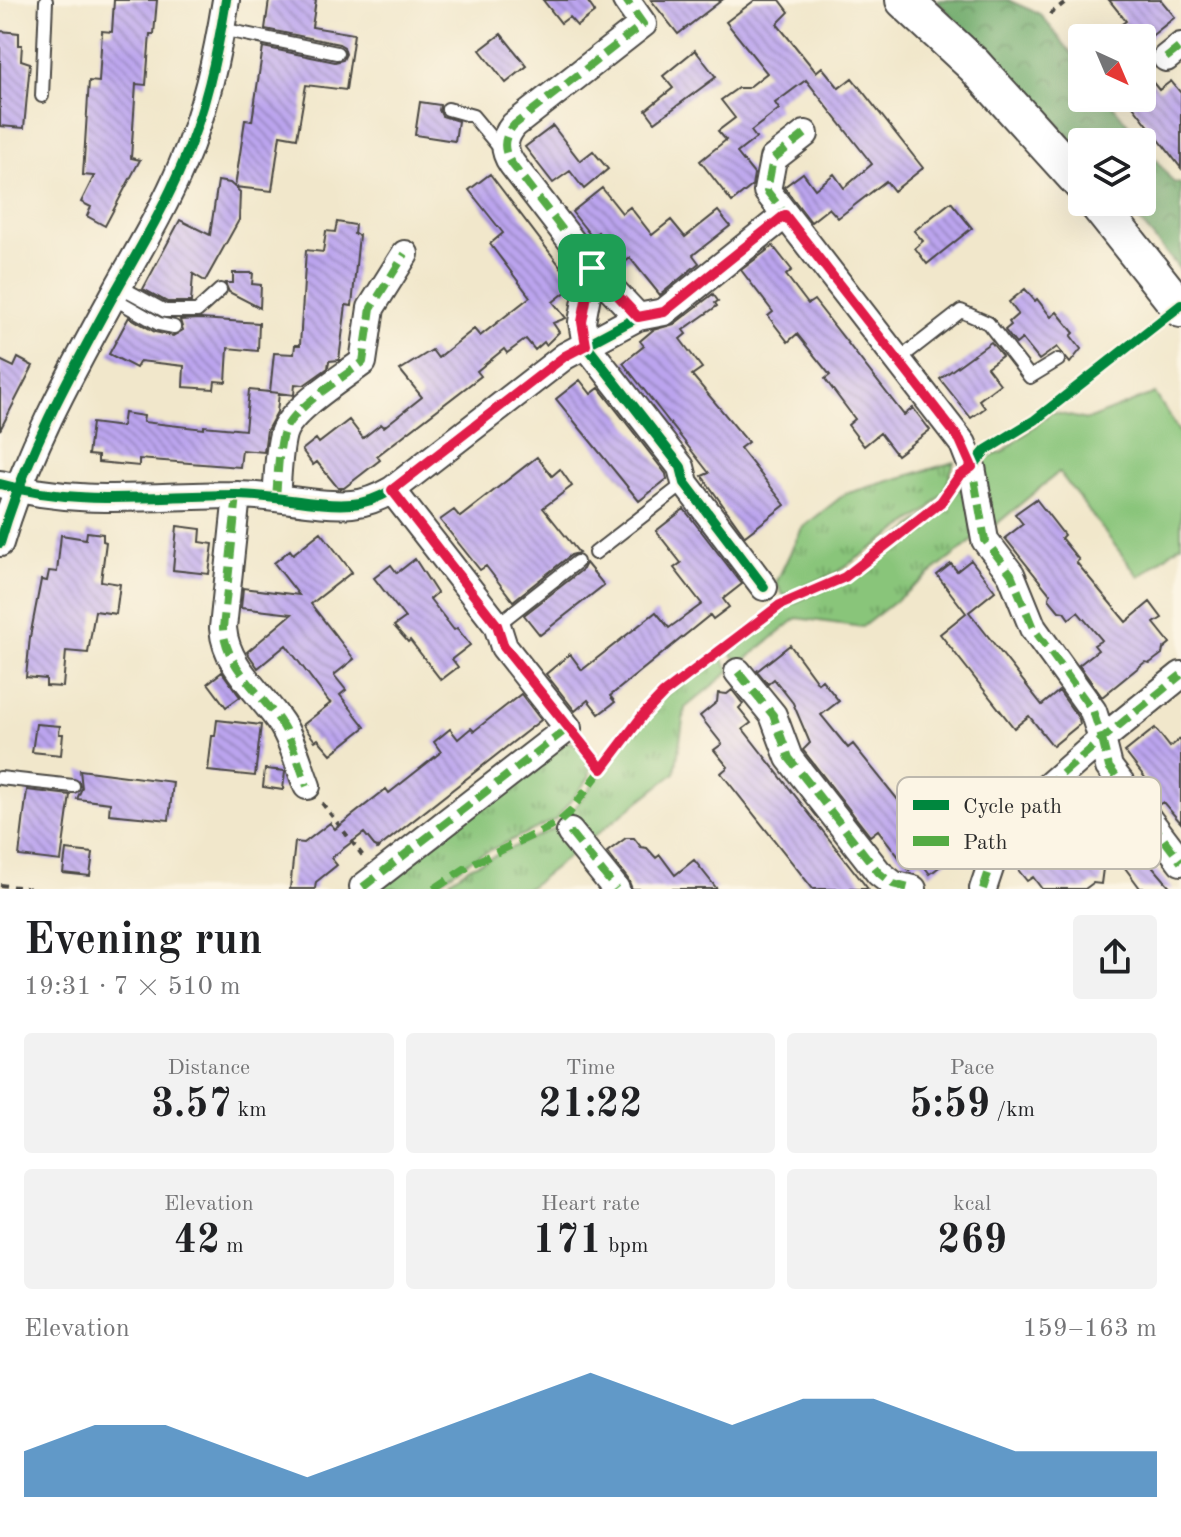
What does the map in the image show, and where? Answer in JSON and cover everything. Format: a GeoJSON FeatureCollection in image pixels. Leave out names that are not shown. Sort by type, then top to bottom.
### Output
{"type":"FeatureCollection","features":[{"type":"Feature","properties":{"kind":"main road"},"geometry":{"type":"LineString","coordinates":[[904,0],[974,65],[1068,169]]}},
{"type":"Feature","properties":{"kind":"main road"},"geometry":{"type":"LineString","coordinates":[[1107,216],[1181,309]]}},
{"type":"Feature","properties":{"kind":"street"},"geometry":{"type":"LineString","coordinates":[[0,543],[9,487],[157,217],[189,149],[207,92],[226,0]]}},
{"type":"Feature","properties":{"kind":"street"},"geometry":{"type":"LineString","coordinates":[[626,0],[643,24],[514,125],[504,143],[507,157],[592,268],[638,317]]}},
{"type":"Feature","properties":{"kind":"street"},"geometry":{"type":"LineString","coordinates":[[805,134],[773,159],[767,191],[960,440],[972,467],[985,540],[1011,574],[1033,628],[1093,711],[1109,767],[1117,777]]}},
{"type":"Feature","properties":{"kind":"street"},"geometry":{"type":"LineString","coordinates":[[9,487],[99,500],[237,495],[350,504],[374,499],[392,490],[565,356],[638,317],[664,312],[785,215]]}},
{"type":"Feature","properties":{"kind":"street"},"geometry":{"type":"LineString","coordinates":[[276,497],[283,436],[287,426],[299,412],[363,362],[371,308],[405,254]]}},
{"type":"Feature","properties":{"kind":"street"},"geometry":{"type":"LineString","coordinates":[[592,268],[582,322],[586,345],[681,467],[685,483],[764,587]]}},
{"type":"Feature","properties":{"kind":"street"},"geometry":{"type":"LineString","coordinates":[[371,881],[568,728],[504,647],[497,625],[392,490]]}},
{"type":"Feature","properties":{"kind":"street"},"geometry":{"type":"LineString","coordinates":[[237,495],[223,628],[225,642],[235,663],[282,725],[307,786]]}},
{"type":"Feature","properties":{"kind":"street"},"geometry":{"type":"LineString","coordinates":[[738,672],[773,715],[789,758],[879,873],[893,884],[913,889]]}},
{"type":"Feature","properties":{"kind":"street"},"geometry":{"type":"LineString","coordinates":[[1059,777],[1181,675]]}},
{"type":"Feature","properties":{"kind":"street"},"geometry":{"type":"LineString","coordinates":[[570,832],[616,889]]}},
{"type":"Feature","properties":{"kind":"street"},"geometry":{"type":"LineString","coordinates":[[1161,836],[1181,862]]}},
{"type":"Feature","properties":{"kind":"street"},"geometry":{"type":"LineString","coordinates":[[983,889],[990,869]]}},
{"type":"Feature","properties":{"kind":"lane"},"geometry":{"type":"LineString","coordinates":[[39,0],[46,0],[42,96]]}},
{"type":"Feature","properties":{"kind":"lane"},"geometry":{"type":"LineString","coordinates":[[221,29],[337,53]]}},
{"type":"Feature","properties":{"kind":"lane"},"geometry":{"type":"LineString","coordinates":[[448,109],[473,116],[507,157]]}},
{"type":"Feature","properties":{"kind":"lane"},"geometry":{"type":"LineString","coordinates":[[116,292],[165,311],[197,311],[220,290]]}},
{"type":"Feature","properties":{"kind":"lane"},"geometry":{"type":"LineString","coordinates":[[116,292],[159,324],[174,327]]}},
{"type":"Feature","properties":{"kind":"lane"},"geometry":{"type":"LineString","coordinates":[[898,360],[961,311],[988,323],[1030,377],[1058,360]]}},
{"type":"Feature","properties":{"kind":"lane"},"geometry":{"type":"LineString","coordinates":[[595,553],[685,483]]}},
{"type":"Feature","properties":{"kind":"lane"},"geometry":{"type":"LineString","coordinates":[[497,625],[577,562]]}},
{"type":"Feature","properties":{"kind":"lane"},"geometry":{"type":"LineString","coordinates":[[0,778],[73,786]]}},
{"type":"Feature","properties":{"kind":"path"},"geometry":{"type":"LineString","coordinates":[[1050,14],[1068,0]]}},
{"type":"Feature","properties":{"kind":"path"},"geometry":{"type":"LineString","coordinates":[[568,728],[602,769],[610,759]]}},
{"type":"Feature","properties":{"kind":"path"},"geometry":{"type":"LineString","coordinates":[[307,786],[371,881]]}},
{"type":"Feature","properties":{"kind":"path"},"geometry":{"type":"LineString","coordinates":[[0,885],[35,889]]}},
{"type":"Feature","properties":{"kind":"green space"},"geometry":{"type":"Polygon","coordinates":[[[936,0],[1008,0],[1040,14],[1068,49],[1068,112],[1118,112],[1131,128],[1068,128],[1068,136],[936,0]]]}},
{"type":"Feature","properties":{"kind":"green space"},"geometry":{"type":"Polygon","coordinates":[[[1156,160],[1173,182],[1181,184],[1181,271],[1136,216],[1156,216],[1156,160]]]}},
{"type":"Feature","properties":{"kind":"green space"},"geometry":{"type":"Polygon","coordinates":[[[1155,393],[1181,435],[1181,544],[1139,577],[1059,472],[993,527],[983,459],[1003,452],[1052,412],[1087,420],[1155,393]]]}},
{"type":"Feature","properties":{"kind":"green space"},"geometry":{"type":"Polygon","coordinates":[[[954,462],[945,491],[928,510],[837,572],[784,596],[776,583],[802,528],[845,494],[954,462]]]}},
{"type":"Feature","properties":{"kind":"green space"},"geometry":{"type":"Polygon","coordinates":[[[967,484],[976,538],[862,627],[797,618],[740,664],[726,648],[782,608],[841,582],[967,484]]]}},
{"type":"Feature","properties":{"kind":"green space"},"geometry":{"type":"Polygon","coordinates":[[[719,654],[730,671],[685,708],[675,773],[583,845],[565,821],[641,720],[660,700],[719,654]]]}},
{"type":"Feature","properties":{"kind":"green space"},"geometry":{"type":"Polygon","coordinates":[[[563,741],[573,743],[582,750],[591,768],[589,778],[555,820],[475,857],[429,889],[373,889],[563,741]]]}},
{"type":"Feature","properties":{"kind":"green space"},"geometry":{"type":"Polygon","coordinates":[[[557,827],[577,850],[527,889],[455,889],[450,880],[470,867],[557,827]]]}},
{"type":"Feature","properties":{"kind":"building"},"geometry":{"type":"Polygon","coordinates":[[[114,0],[157,0],[154,34],[150,34],[146,85],[136,84],[131,158],[140,160],[105,226],[87,216],[91,207],[81,202],[94,176],[83,175],[89,81],[99,82],[102,31],[112,32],[114,0]]]}},
{"type":"Feature","properties":{"kind":"building"},"geometry":{"type":"Polygon","coordinates":[[[269,0],[316,0],[312,27],[354,34],[346,90],[306,85],[297,138],[280,135],[272,191],[235,187],[245,120],[252,121],[263,47],[335,62],[343,60],[346,54],[339,44],[265,29],[269,0]]]}},
{"type":"Feature","properties":{"kind":"building"},"geometry":{"type":"Polygon","coordinates":[[[543,0],[591,0],[588,2],[595,12],[577,26],[569,17],[561,23],[543,0]]]}},
{"type":"Feature","properties":{"kind":"building"},"geometry":{"type":"Polygon","coordinates":[[[651,0],[722,0],[678,34],[651,0]]]}},
{"type":"Feature","properties":{"kind":"building"},"geometry":{"type":"Polygon","coordinates":[[[755,0],[780,0],[789,12],[777,24],[816,72],[822,67],[839,88],[852,78],[923,168],[894,191],[886,181],[838,218],[829,208],[811,222],[784,187],[803,173],[815,189],[834,174],[844,188],[872,164],[806,80],[775,103],[779,109],[751,131],[756,138],[737,153],[754,174],[752,186],[732,202],[700,161],[726,140],[718,131],[735,118],[721,100],[738,88],[748,88],[767,73],[726,22],[755,0]]]}},
{"type":"Feature","properties":{"kind":"building"},"geometry":{"type":"Polygon","coordinates":[[[1109,0],[1161,0],[1175,17],[1156,32],[1156,24],[1122,24],[1126,21],[1109,0]]]}},
{"type":"Feature","properties":{"kind":"building"},"geometry":{"type":"Polygon","coordinates":[[[0,31],[19,33],[21,60],[30,63],[24,128],[0,126],[0,31]]]}},
{"type":"Feature","properties":{"kind":"building"},"geometry":{"type":"Polygon","coordinates":[[[501,34],[527,66],[506,83],[480,50],[501,34]]]}},
{"type":"Feature","properties":{"kind":"building"},"geometry":{"type":"Polygon","coordinates":[[[695,50],[716,77],[655,122],[646,110],[673,88],[663,76],[695,50]]]}},
{"type":"Feature","properties":{"kind":"building"},"geometry":{"type":"Polygon","coordinates":[[[1171,81],[1181,93],[1181,168],[1156,136],[1156,128],[1150,128],[1138,112],[1156,112],[1156,86],[1159,90],[1171,81]]]}},
{"type":"Feature","properties":{"kind":"building"},"geometry":{"type":"Polygon","coordinates":[[[420,102],[440,105],[442,116],[458,121],[455,141],[415,135],[420,102]]]}},
{"type":"Feature","properties":{"kind":"building"},"geometry":{"type":"Polygon","coordinates":[[[553,126],[580,161],[593,151],[608,169],[584,189],[570,171],[553,183],[525,147],[553,126]]]}},
{"type":"Feature","properties":{"kind":"building"},"geometry":{"type":"Polygon","coordinates":[[[490,174],[573,283],[553,302],[566,318],[553,323],[559,332],[546,345],[544,342],[535,350],[526,339],[507,353],[504,349],[477,371],[481,376],[377,456],[380,460],[344,488],[338,488],[317,462],[313,465],[302,450],[316,439],[319,443],[349,420],[363,438],[381,424],[384,427],[422,397],[400,370],[432,350],[438,358],[474,329],[480,336],[530,297],[490,244],[503,233],[469,190],[490,174]]]}},
{"type":"Feature","properties":{"kind":"building"},"geometry":{"type":"Polygon","coordinates":[[[218,181],[230,183],[240,192],[239,220],[205,281],[193,274],[191,302],[167,302],[143,289],[180,220],[210,235],[218,181]]]}},
{"type":"Feature","properties":{"kind":"building"},"geometry":{"type":"Polygon","coordinates":[[[602,188],[622,213],[630,207],[652,235],[671,220],[685,237],[718,211],[730,226],[693,255],[699,263],[660,295],[630,258],[623,264],[598,232],[592,237],[572,212],[602,188]]]}},
{"type":"Feature","properties":{"kind":"building"},"geometry":{"type":"Polygon","coordinates":[[[951,202],[972,228],[927,264],[915,248],[923,241],[914,231],[951,202]]]}},
{"type":"Feature","properties":{"kind":"building"},"geometry":{"type":"Polygon","coordinates":[[[337,222],[355,225],[354,234],[359,235],[352,306],[346,305],[339,360],[329,361],[328,368],[304,385],[295,384],[294,395],[270,392],[274,353],[294,354],[295,345],[300,345],[306,250],[323,252],[326,231],[335,232],[337,222]]]}},
{"type":"Feature","properties":{"kind":"building"},"geometry":{"type":"Polygon","coordinates":[[[773,246],[792,270],[786,275],[808,304],[814,300],[904,415],[913,408],[930,430],[897,455],[880,433],[864,446],[848,425],[855,419],[825,379],[830,375],[797,334],[788,342],[768,316],[773,312],[741,270],[773,246]]]}},
{"type":"Feature","properties":{"kind":"building"},"geometry":{"type":"Polygon","coordinates":[[[233,273],[253,273],[252,284],[261,285],[260,308],[229,292],[225,283],[233,283],[233,273]]]}},
{"type":"Feature","properties":{"kind":"building"},"geometry":{"type":"Polygon","coordinates":[[[1025,289],[1051,317],[1057,312],[1074,333],[1071,336],[1081,349],[1070,363],[1057,347],[1039,360],[1022,339],[1016,344],[1005,330],[1018,314],[1009,302],[1025,289]]]}},
{"type":"Feature","properties":{"kind":"building"},"geometry":{"type":"Polygon","coordinates":[[[713,294],[718,301],[715,303],[717,306],[683,330],[686,334],[680,339],[702,368],[692,375],[748,442],[740,448],[785,505],[745,536],[702,476],[709,473],[623,363],[644,346],[640,341],[653,330],[674,324],[713,294]]]}},
{"type":"Feature","properties":{"kind":"building"},"geometry":{"type":"Polygon","coordinates":[[[129,317],[155,332],[173,336],[183,330],[180,320],[259,323],[258,351],[228,348],[226,382],[215,381],[214,389],[183,387],[184,366],[140,361],[136,368],[109,354],[129,317]]]}},
{"type":"Feature","properties":{"kind":"building"},"geometry":{"type":"Polygon","coordinates":[[[991,342],[1002,356],[987,367],[1000,384],[979,400],[985,408],[971,418],[940,379],[991,342]]]}},
{"type":"Feature","properties":{"kind":"building"},"geometry":{"type":"Polygon","coordinates":[[[18,358],[33,366],[0,430],[0,360],[14,367],[18,358]]]}},
{"type":"Feature","properties":{"kind":"building"},"geometry":{"type":"Polygon","coordinates":[[[580,380],[591,394],[599,388],[666,474],[667,479],[639,501],[556,399],[580,380]]]}},
{"type":"Feature","properties":{"kind":"building"},"geometry":{"type":"Polygon","coordinates":[[[249,390],[279,393],[277,412],[267,430],[264,452],[242,450],[240,467],[139,459],[139,466],[98,462],[98,456],[88,455],[92,423],[122,427],[124,413],[144,416],[143,422],[245,430],[249,390]]]}},
{"type":"Feature","properties":{"kind":"building"},"geometry":{"type":"Polygon","coordinates":[[[537,457],[552,476],[560,469],[572,486],[543,508],[579,553],[571,555],[513,601],[486,566],[480,570],[440,520],[454,510],[460,517],[537,457]]]}},
{"type":"Feature","properties":{"kind":"building"},"geometry":{"type":"Polygon","coordinates":[[[1036,499],[1064,535],[1061,538],[1079,560],[1076,562],[1126,622],[1150,602],[1162,618],[1154,623],[1170,643],[1162,654],[1150,663],[1145,662],[1102,697],[1079,665],[1098,650],[1094,645],[1102,640],[1078,612],[1069,619],[1059,611],[1049,599],[1050,594],[1005,538],[1023,524],[1015,514],[1036,499]]]}},
{"type":"Feature","properties":{"kind":"building"},"geometry":{"type":"Polygon","coordinates":[[[684,509],[742,584],[723,599],[729,607],[713,619],[710,615],[610,696],[615,702],[599,714],[588,700],[575,711],[546,674],[570,654],[582,670],[656,612],[669,628],[702,604],[674,568],[681,563],[656,531],[684,509]]]}},
{"type":"Feature","properties":{"kind":"building"},"geometry":{"type":"Polygon","coordinates":[[[177,526],[201,529],[200,542],[213,544],[209,574],[173,570],[177,526]]]}},
{"type":"Feature","properties":{"kind":"building"},"geometry":{"type":"Polygon","coordinates":[[[87,532],[103,534],[103,541],[106,542],[101,581],[120,584],[116,614],[95,611],[88,653],[66,651],[63,687],[46,686],[46,679],[26,677],[41,580],[47,581],[49,571],[57,572],[61,535],[86,539],[87,532]]]}},
{"type":"Feature","properties":{"kind":"building"},"geometry":{"type":"Polygon","coordinates":[[[321,532],[352,572],[311,604],[354,659],[334,675],[346,690],[340,695],[365,727],[331,754],[318,739],[315,741],[303,725],[332,702],[286,645],[258,668],[247,652],[292,614],[241,608],[243,588],[299,595],[274,563],[290,550],[293,554],[321,532]]]}},
{"type":"Feature","properties":{"kind":"building"},"geometry":{"type":"Polygon","coordinates":[[[415,559],[437,593],[430,599],[470,645],[452,659],[458,667],[441,680],[410,640],[408,642],[394,626],[405,618],[374,578],[391,565],[397,573],[415,559]]]}},
{"type":"Feature","properties":{"kind":"building"},"geometry":{"type":"Polygon","coordinates":[[[971,560],[995,591],[969,612],[1042,705],[1059,691],[1079,719],[1080,724],[1053,746],[1029,716],[1014,728],[940,634],[966,613],[937,575],[951,564],[957,571],[971,560]]]}},
{"type":"Feature","properties":{"kind":"building"},"geometry":{"type":"Polygon","coordinates":[[[586,563],[604,585],[540,635],[524,615],[583,569],[586,563]]]}},
{"type":"Feature","properties":{"kind":"building"},"geometry":{"type":"Polygon","coordinates":[[[790,645],[818,683],[822,680],[839,701],[821,715],[848,748],[853,744],[897,799],[897,855],[878,830],[870,836],[803,750],[810,743],[793,703],[774,679],[768,684],[757,671],[790,645]]]}},
{"type":"Feature","properties":{"kind":"building"},"geometry":{"type":"Polygon","coordinates":[[[222,672],[240,697],[226,707],[208,683],[222,672]]]}},
{"type":"Feature","properties":{"kind":"building"},"geometry":{"type":"Polygon","coordinates":[[[732,690],[743,704],[739,708],[751,723],[743,729],[868,889],[813,889],[721,773],[728,767],[714,750],[722,744],[700,716],[717,702],[718,693],[727,694],[732,690]]]}},
{"type":"Feature","properties":{"kind":"building"},"geometry":{"type":"Polygon","coordinates":[[[521,694],[541,720],[377,849],[364,833],[331,858],[337,865],[316,882],[315,889],[290,889],[295,842],[304,843],[330,823],[335,829],[386,789],[389,793],[441,752],[434,742],[450,729],[458,739],[471,728],[474,731],[521,694]]]}},
{"type":"Feature","properties":{"kind":"building"},"geometry":{"type":"Polygon","coordinates":[[[217,720],[261,725],[255,776],[208,771],[217,720]]]}},
{"type":"Feature","properties":{"kind":"building"},"geometry":{"type":"Polygon","coordinates":[[[36,724],[60,726],[59,734],[63,734],[61,755],[32,752],[36,724]]]}},
{"type":"Feature","properties":{"kind":"building"},"geometry":{"type":"Polygon","coordinates":[[[1155,728],[1170,747],[1181,738],[1181,823],[1161,803],[1161,777],[1145,777],[1125,752],[1155,728]]]}},
{"type":"Feature","properties":{"kind":"building"},"geometry":{"type":"Polygon","coordinates":[[[265,769],[285,771],[283,790],[263,787],[265,769]]]}},
{"type":"Feature","properties":{"kind":"building"},"geometry":{"type":"Polygon","coordinates":[[[80,770],[173,782],[169,820],[109,814],[110,803],[77,799],[82,788],[80,770]]]}},
{"type":"Feature","properties":{"kind":"building"},"geometry":{"type":"Polygon","coordinates":[[[27,790],[70,795],[61,861],[19,856],[27,790]]]}},
{"type":"Feature","properties":{"kind":"building"},"geometry":{"type":"Polygon","coordinates":[[[626,838],[634,838],[656,858],[660,855],[675,875],[694,860],[717,889],[632,889],[607,852],[626,838]]]}},
{"type":"Feature","properties":{"kind":"building"},"geometry":{"type":"Polygon","coordinates":[[[66,850],[93,853],[90,876],[63,873],[66,850]]]}},
{"type":"Feature","properties":{"kind":"building"},"geometry":{"type":"Polygon","coordinates":[[[1017,869],[1103,869],[1101,884],[1093,883],[1085,889],[1042,889],[1033,877],[1027,881],[1017,869]]]}},
{"type":"Feature","properties":{"kind":"building"},"geometry":{"type":"Polygon","coordinates":[[[1126,869],[1155,869],[1172,889],[1140,888],[1126,869]]]}},
{"type":"Feature","properties":{"kind":"marked path"},"geometry":{"type":"LineString","coordinates":[[592,268],[512,164],[505,144],[514,125],[643,24],[626,0]]}},
{"type":"Feature","properties":{"kind":"marked path"},"geometry":{"type":"LineString","coordinates":[[1166,58],[1181,46]]}},
{"type":"Feature","properties":{"kind":"marked path"},"geometry":{"type":"LineString","coordinates":[[805,134],[773,159],[767,191],[963,444],[972,467],[985,540],[1011,574],[1033,628],[1093,711],[1102,739],[1181,675]]}},
{"type":"Feature","properties":{"kind":"marked path"},"geometry":{"type":"LineString","coordinates":[[638,317],[664,312],[785,215]]}},
{"type":"Feature","properties":{"kind":"marked path"},"geometry":{"type":"LineString","coordinates":[[276,497],[283,434],[296,415],[318,395],[363,362],[371,308],[405,254]]}},
{"type":"Feature","properties":{"kind":"marked path"},"geometry":{"type":"LineString","coordinates":[[363,887],[568,728],[504,647],[497,625],[392,490]]}},
{"type":"Feature","properties":{"kind":"marked path"},"geometry":{"type":"LineString","coordinates":[[237,495],[223,628],[225,642],[237,667],[285,730],[307,786]]}},
{"type":"Feature","properties":{"kind":"marked path"},"geometry":{"type":"LineString","coordinates":[[738,672],[773,715],[789,758],[879,873],[893,884],[913,889]]}},
{"type":"Feature","properties":{"kind":"marked path"},"geometry":{"type":"LineString","coordinates":[[1102,739],[1109,767],[1117,777]]}},
{"type":"Feature","properties":{"kind":"marked path"},"geometry":{"type":"LineString","coordinates":[[1059,777],[1102,739]]}},
{"type":"Feature","properties":{"kind":"marked path"},"geometry":{"type":"LineString","coordinates":[[434,889],[472,864],[558,823],[602,769]]}},
{"type":"Feature","properties":{"kind":"marked path"},"geometry":{"type":"LineString","coordinates":[[570,832],[616,889]]}},
{"type":"Feature","properties":{"kind":"marked path"},"geometry":{"type":"LineString","coordinates":[[1161,836],[1181,862]]}},
{"type":"Feature","properties":{"kind":"marked path"},"geometry":{"type":"LineString","coordinates":[[983,889],[990,869]]}},
{"type":"Feature","properties":{"kind":"cycle path"},"geometry":{"type":"LineString","coordinates":[[0,543],[23,477],[51,413],[160,212],[182,165],[209,84],[226,0]]}},
{"type":"Feature","properties":{"kind":"cycle path"},"geometry":{"type":"LineString","coordinates":[[0,484],[88,498],[237,495],[339,504],[373,499],[392,490],[565,356],[638,317],[592,268],[582,322],[586,345],[681,467],[685,483],[764,587]]}},
{"type":"Feature","properties":{"kind":"cycle path"},"geometry":{"type":"LineString","coordinates":[[602,769],[663,694],[780,605],[845,577],[941,502],[959,476],[972,467],[986,450],[1035,420],[1181,305]]}},
{"type":"Feature","properties":{"kind":"route"},"geometry":{"type":"LineString","coordinates":[[785,215],[960,440],[972,467],[959,476],[941,502],[845,577],[780,605],[663,694],[650,706],[602,769],[504,647],[497,625],[392,490],[565,356],[586,345],[582,322],[592,268],[638,317],[664,312],[785,215]]}}]}
